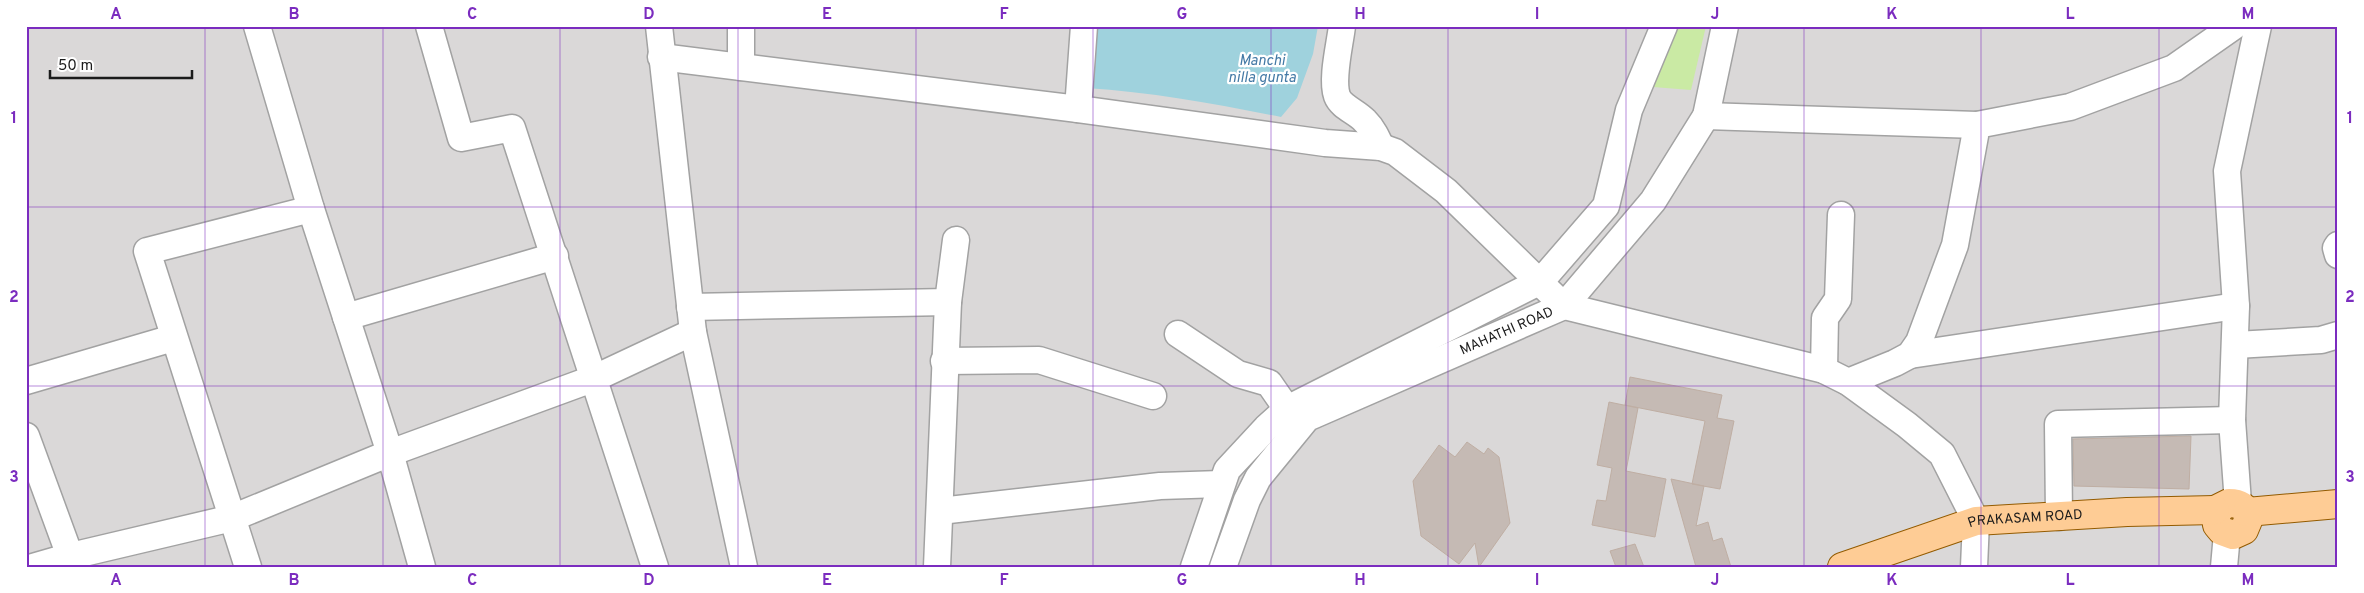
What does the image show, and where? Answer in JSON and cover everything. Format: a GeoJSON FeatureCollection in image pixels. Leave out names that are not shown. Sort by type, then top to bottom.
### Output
{"type":"FeatureCollection","features":[{"type":"Feature","properties":{"kind":"main road"},"geometry":{"type":"LineString","coordinates":[[2229,517],[2338,504]]}},
{"type":"Feature","properties":{"kind":"main road","name":"PRAKASAM ROAD"},"geometry":{"type":"LineString","coordinates":[[1842,567],[1975,529],[2059,517],[2127,512],[2229,517]]}},
{"type":"Feature","properties":{"kind":"main road","name":"PRAKASAM ROAD"},"geometry":{"type":"LineString","coordinates":[[1883,567],[1975,529],[2127,529],[2229,517]]}},
{"type":"Feature","properties":{"kind":"street"},"geometry":{"type":"LineString","coordinates":[[257,26],[311,209],[390,453],[422,567]]}},
{"type":"Feature","properties":{"kind":"street"},"geometry":{"type":"LineString","coordinates":[[429,26],[461,138],[512,128],[655,567]]}},
{"type":"Feature","properties":{"kind":"street"},"geometry":{"type":"LineString","coordinates":[[659,26],[691,320],[744,567]]}},
{"type":"Feature","properties":{"kind":"street"},"geometry":{"type":"LineString","coordinates":[[741,26],[741,67]]}},
{"type":"Feature","properties":{"kind":"street"},"geometry":{"type":"LineString","coordinates":[[1078,109],[1084,26]]}},
{"type":"Feature","properties":{"kind":"street"},"geometry":{"type":"LineString","coordinates":[[1342,26],[1335,84],[1337,96],[1372,129],[1381,147]]}},
{"type":"Feature","properties":{"kind":"street","name":"MAHATHI ROAD"},"geometry":{"type":"LineString","coordinates":[[1194,567],[1227,470],[1266,428],[1287,409],[1541,281],[1606,206],[1629,110],[1664,26]]}},
{"type":"Feature","properties":{"kind":"street","name":"MAHATHI ROAD"},"geometry":{"type":"LineString","coordinates":[[1222,567],[1258,478],[1307,418],[1564,306],[1654,201],[1706,116],[1725,26]]}},
{"type":"Feature","properties":{"kind":"street"},"geometry":{"type":"LineString","coordinates":[[1706,116],[1977,125],[2070,107],[2174,68],[2234,26]]}},
{"type":"Feature","properties":{"kind":"street"},"geometry":{"type":"LineString","coordinates":[[2224,567],[2229,517],[2236,346],[2236,306],[2227,170],[2258,26]]}},
{"type":"Feature","properties":{"kind":"street"},"geometry":{"type":"LineString","coordinates":[[661,57],[1078,109],[1325,143],[1381,147],[1395,152],[1446,191],[1541,281],[1564,306],[1824,370],[1848,382],[1907,425],[1942,454],[1975,529],[1974,567]]}},
{"type":"Feature","properties":{"kind":"street"},"geometry":{"type":"LineString","coordinates":[[1910,355],[1920,342],[1955,245],[1977,125]]}},
{"type":"Feature","properties":{"kind":"street"},"geometry":{"type":"LineString","coordinates":[[248,567],[173,338],[147,251],[311,209]]}},
{"type":"Feature","properties":{"kind":"street"},"geometry":{"type":"LineString","coordinates":[[1824,370],[1825,318],[1838,299],[1841,215]]}},
{"type":"Feature","properties":{"kind":"street"},"geometry":{"type":"LineString","coordinates":[[937,567],[944,360],[948,302],[956,240]]}},
{"type":"Feature","properties":{"kind":"street"},"geometry":{"type":"LineString","coordinates":[[2338,245],[2336,248],[2338,255]]}},
{"type":"Feature","properties":{"kind":"street"},"geometry":{"type":"LineString","coordinates":[[346,317],[555,256]]}},
{"type":"Feature","properties":{"kind":"street"},"geometry":{"type":"LineString","coordinates":[[33,567],[72,561],[232,518],[390,453],[595,378],[691,320],[948,302]]}},
{"type":"Feature","properties":{"kind":"street"},"geometry":{"type":"LineString","coordinates":[[1848,382],[1910,355],[2236,306]]}},
{"type":"Feature","properties":{"kind":"street"},"geometry":{"type":"LineString","coordinates":[[1178,334],[1238,374],[1269,384],[1287,409]]}},
{"type":"Feature","properties":{"kind":"street"},"geometry":{"type":"LineString","coordinates":[[2236,346],[2321,340],[2338,335]]}},
{"type":"Feature","properties":{"kind":"street"},"geometry":{"type":"LineString","coordinates":[[26,381],[173,338]]}},
{"type":"Feature","properties":{"kind":"street"},"geometry":{"type":"LineString","coordinates":[[944,360],[1039,360],[1153,396]]}},
{"type":"Feature","properties":{"kind":"street"},"geometry":{"type":"LineString","coordinates":[[2059,517],[2058,424],[2232,420]]}},
{"type":"Feature","properties":{"kind":"street"},"geometry":{"type":"LineString","coordinates":[[26,436],[72,561]]}},
{"type":"Feature","properties":{"kind":"street"},"geometry":{"type":"LineString","coordinates":[[940,511],[1160,486],[1221,484]]}},
{"type":"Feature","properties":{"kind":"shaded area"},"geometry":{"type":"Polygon","coordinates":[[[26,26],[2338,26],[2338,567],[26,567],[26,26]]]}},
{"type":"Feature","properties":{"kind":"green space"},"geometry":{"type":"Polygon","coordinates":[[[1678,26],[1706,26],[1691,90],[1653,87],[1678,26]]]}},
{"type":"Feature","properties":{"kind":"water","name":"Manchi nilla gunta"},"geometry":{"type":"Polygon","coordinates":[[[1094,26],[1318,26],[1313,54],[1297,98],[1281,117],[1208,103],[1086,88],[1094,26]]]}},
{"type":"Feature","properties":{"kind":"building"},"geometry":{"type":"Polygon","coordinates":[[[1630,377],[1722,395],[1717,418],[1734,421],[1720,489],[1692,484],[1705,421],[1625,405],[1630,377]]]}},
{"type":"Feature","properties":{"kind":"building"},"geometry":{"type":"Polygon","coordinates":[[[1609,402],[1638,408],[1626,471],[1666,479],[1655,537],[1592,525],[1597,500],[1606,501],[1612,468],[1597,465],[1609,402]]]}},
{"type":"Feature","properties":{"kind":"building"},"geometry":{"type":"Polygon","coordinates":[[[2191,436],[2189,489],[2074,486],[2073,439],[2191,436]]]}},
{"type":"Feature","properties":{"kind":"building"},"geometry":{"type":"Polygon","coordinates":[[[1467,442],[1484,454],[1488,448],[1499,457],[1510,523],[1479,567],[1475,543],[1459,564],[1421,536],[1413,481],[1439,445],[1455,457],[1467,442]]]}},
{"type":"Feature","properties":{"kind":"building"},"geometry":{"type":"Polygon","coordinates":[[[1671,479],[1704,486],[1696,526],[1708,522],[1713,541],[1722,538],[1731,567],[1696,567],[1671,479]]]}},
{"type":"Feature","properties":{"kind":"building"},"geometry":{"type":"Polygon","coordinates":[[[1635,544],[1644,567],[1616,567],[1610,551],[1635,544]]]}}]}
